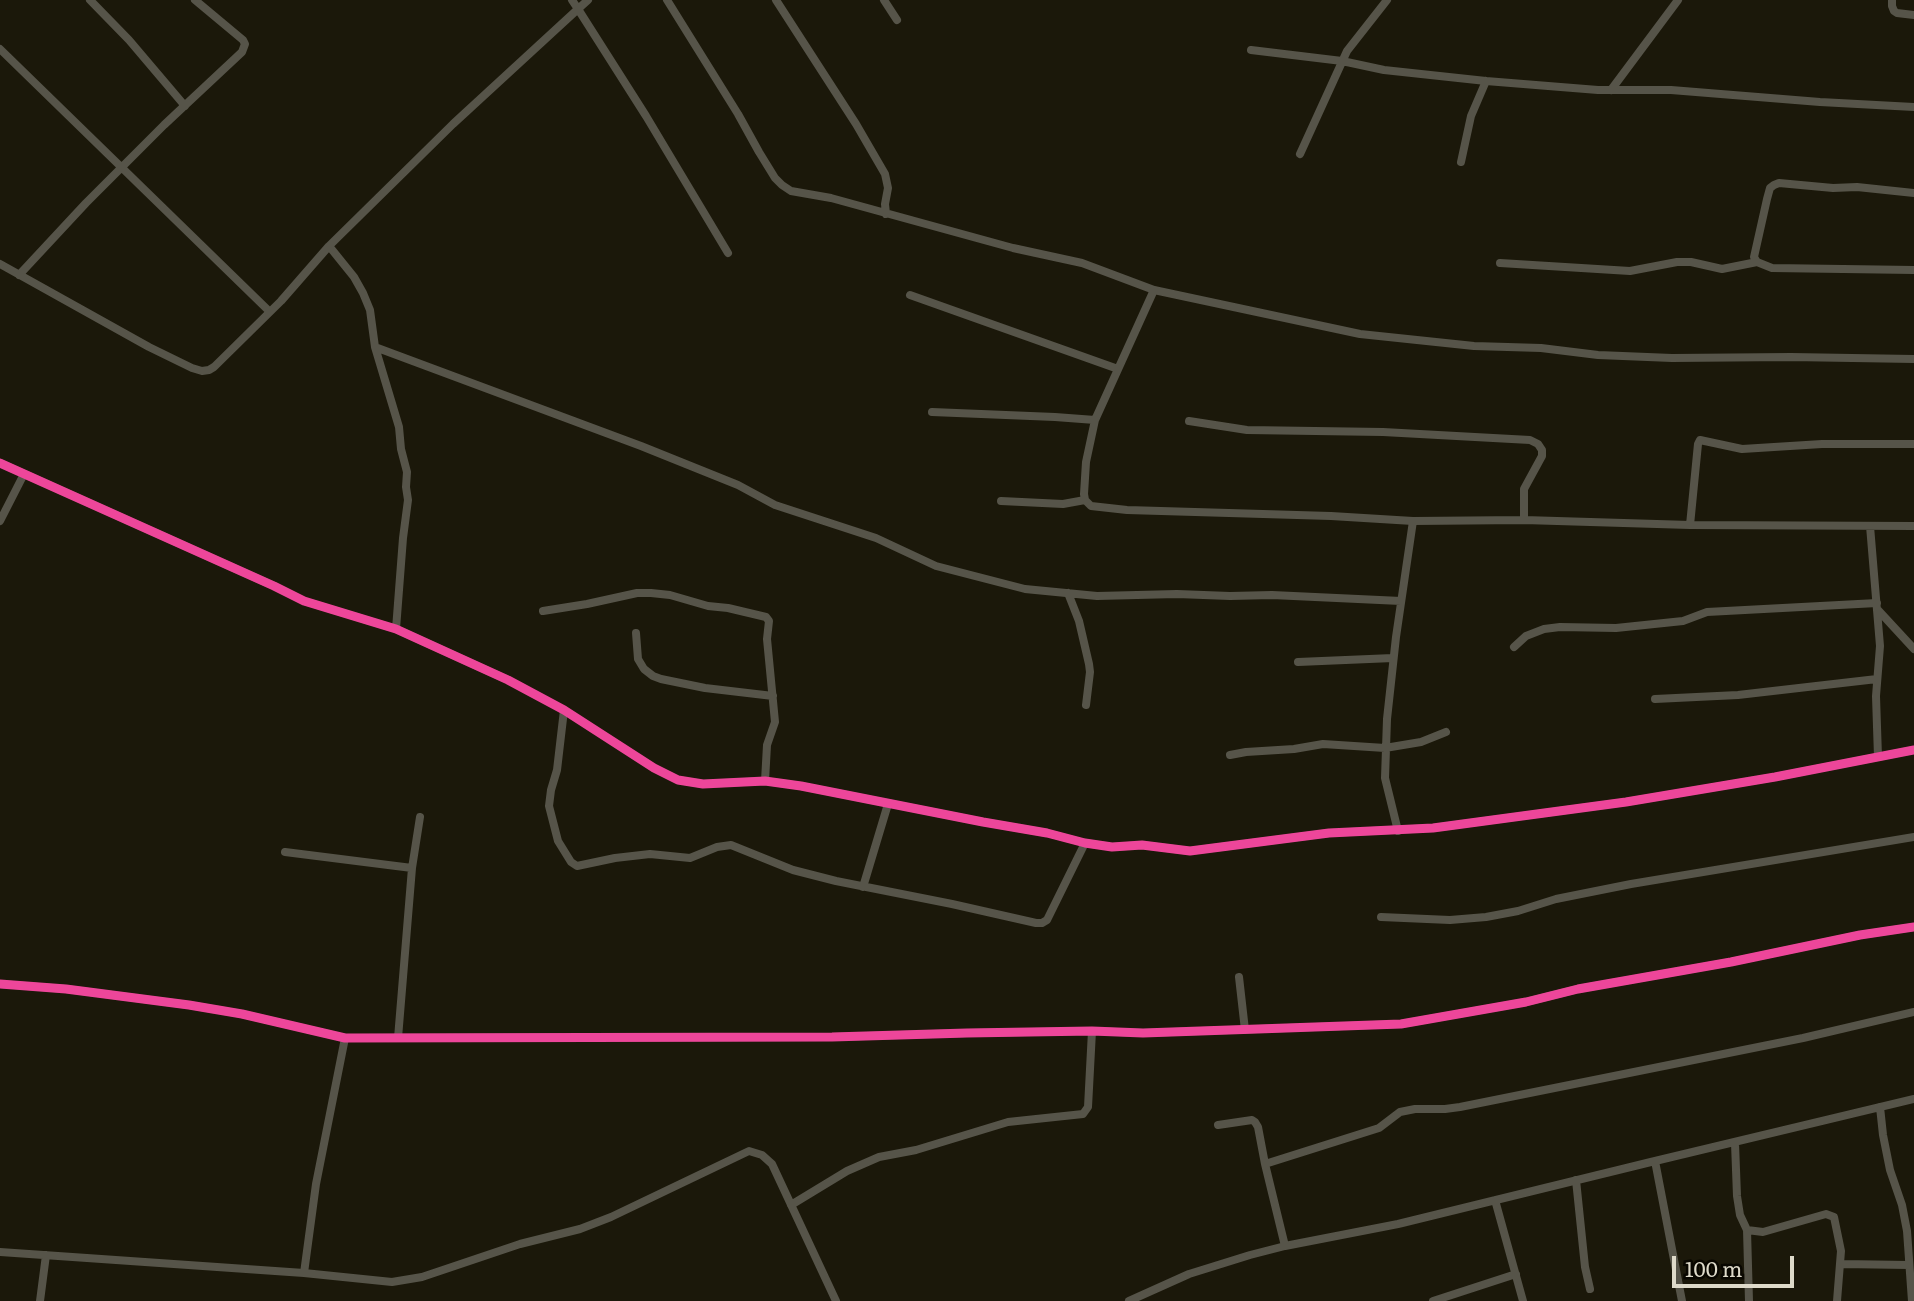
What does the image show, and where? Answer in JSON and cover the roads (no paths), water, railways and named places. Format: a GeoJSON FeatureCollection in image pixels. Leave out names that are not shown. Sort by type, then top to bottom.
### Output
{"type":"FeatureCollection","features":[{"type":"Feature","properties":{"kind":"street"},"geometry":{"type":"LineString","coordinates":[[90,0],[129,40],[185,106]]}},
{"type":"Feature","properties":{"kind":"street"},"geometry":{"type":"LineString","coordinates":[[19,275],[121,168],[242,52],[245,44],[243,40],[195,0]]}},
{"type":"Feature","properties":{"kind":"street"},"geometry":{"type":"LineString","coordinates":[[572,0],[646,116],[727,253]]}},
{"type":"Feature","properties":{"kind":"street"},"geometry":{"type":"LineString","coordinates":[[0,264],[191,368],[202,371],[214,367],[304,276],[329,246],[453,124],[588,0]]}},
{"type":"Feature","properties":{"kind":"street"},"geometry":{"type":"LineString","coordinates":[[667,0],[759,152],[782,185],[791,191],[831,198],[1013,248],[1082,263],[1154,290],[1360,334],[1598,355],[1914,359]]}},
{"type":"Feature","properties":{"kind":"street"},"geometry":{"type":"LineString","coordinates":[[776,0],[885,174],[888,180],[886,214]]}},
{"type":"Feature","properties":{"kind":"street"},"geometry":{"type":"LineString","coordinates":[[884,0],[897,20]]}},
{"type":"Feature","properties":{"kind":"street"},"geometry":{"type":"LineString","coordinates":[[1300,154],[1342,61],[1355,39],[1387,0]]}},
{"type":"Feature","properties":{"kind":"street"},"geometry":{"type":"LineString","coordinates":[[1611,90],[1678,0]]}},
{"type":"Feature","properties":{"kind":"street"},"geometry":{"type":"LineString","coordinates":[[1892,0],[1894,11],[1914,15]]}},
{"type":"Feature","properties":{"kind":"street"},"geometry":{"type":"LineString","coordinates":[[0,49],[270,311]]}},
{"type":"Feature","properties":{"kind":"street"},"geometry":{"type":"LineString","coordinates":[[1251,50],[1342,61],[1384,70],[1486,81],[1611,90],[1671,90],[1914,107]]}},
{"type":"Feature","properties":{"kind":"street"},"geometry":{"type":"LineString","coordinates":[[1461,162],[1471,116],[1486,81]]}},
{"type":"Feature","properties":{"kind":"street"},"geometry":{"type":"LineString","coordinates":[[1756,262],[1754,257],[1767,199],[1770,188],[1774,185],[1779,183],[1833,188],[1857,187],[1914,193]]}},
{"type":"Feature","properties":{"kind":"street"},"geometry":{"type":"LineString","coordinates":[[329,246],[354,277],[370,310],[375,347],[399,427],[407,472],[408,500],[396,629]]}},
{"type":"Feature","properties":{"kind":"street"},"geometry":{"type":"LineString","coordinates":[[1500,263],[1630,271],[1677,262],[1691,262],[1722,269],[1756,262],[1772,268],[1914,270]]}},
{"type":"Feature","properties":{"kind":"street"},"geometry":{"type":"LineString","coordinates":[[1154,290],[1095,420],[1086,461],[1085,500],[1091,506],[1127,510],[1413,520],[1914,526]]}},
{"type":"Feature","properties":{"kind":"street"},"geometry":{"type":"LineString","coordinates":[[910,295],[1118,369]]}},
{"type":"Feature","properties":{"kind":"street"},"geometry":{"type":"LineString","coordinates":[[375,347],[641,446],[738,485],[775,505],[876,538],[936,566],[1024,589],[1097,596],[1272,595],[1401,601]]}},
{"type":"Feature","properties":{"kind":"street"},"geometry":{"type":"LineString","coordinates":[[932,412],[1095,420]]}},
{"type":"Feature","properties":{"kind":"street"},"geometry":{"type":"LineString","coordinates":[[1189,421],[1247,430],[1383,432],[1530,440],[1538,444],[1542,456],[1524,489],[1524,520]]}},
{"type":"Feature","properties":{"kind":"street"},"geometry":{"type":"LineString","coordinates":[[1690,525],[1700,440],[1742,449],[1822,444],[1914,444]]}},
{"type":"Feature","properties":{"kind":"street"},"geometry":{"type":"LineString","coordinates":[[0,463],[304,601],[396,629],[508,680],[564,710],[654,768],[678,779],[703,784],[765,782],[801,786],[1047,833],[1085,843],[1112,847],[1143,845],[1190,851],[1291,837],[1433,828],[1626,802],[1914,750]]}},
{"type":"Feature","properties":{"kind":"street"},"geometry":{"type":"LineString","coordinates":[[0,521],[24,474]]}},
{"type":"Feature","properties":{"kind":"street"},"geometry":{"type":"LineString","coordinates":[[1001,501],[1063,504],[1085,500]]}},
{"type":"Feature","properties":{"kind":"street"},"geometry":{"type":"LineString","coordinates":[[1398,831],[1384,778],[1385,748],[1413,520]]}},
{"type":"Feature","properties":{"kind":"street"},"geometry":{"type":"LineString","coordinates":[[1870,526],[1880,646],[1875,696],[1878,757]]}},
{"type":"Feature","properties":{"kind":"street"},"geometry":{"type":"LineString","coordinates":[[543,611],[637,593],[651,593],[762,615],[769,621],[767,639],[775,722],[767,745],[765,782]]}},
{"type":"Feature","properties":{"kind":"street"},"geometry":{"type":"LineString","coordinates":[[1068,593],[1079,621],[1089,664],[1086,705]]}},
{"type":"Feature","properties":{"kind":"street"},"geometry":{"type":"LineString","coordinates":[[1514,647],[1526,636],[1544,629],[1560,627],[1616,628],[1683,621],[1707,612],[1877,606]]}},
{"type":"Feature","properties":{"kind":"street"},"geometry":{"type":"LineString","coordinates":[[1877,606],[1914,649]]}},
{"type":"Feature","properties":{"kind":"street"},"geometry":{"type":"LineString","coordinates":[[636,633],[638,659],[644,669],[653,676],[705,688],[773,696]]}},
{"type":"Feature","properties":{"kind":"street"},"geometry":{"type":"LineString","coordinates":[[1298,662],[1394,658]]}},
{"type":"Feature","properties":{"kind":"street"},"geometry":{"type":"LineString","coordinates":[[1655,699],[1738,695],[1877,679]]}},
{"type":"Feature","properties":{"kind":"street"},"geometry":{"type":"LineString","coordinates":[[564,710],[557,770],[549,806],[558,841],[574,865],[650,854],[690,858],[724,845],[736,847],[793,870],[836,881],[1041,923],[1047,920],[1085,843]]}},
{"type":"Feature","properties":{"kind":"street"},"geometry":{"type":"LineString","coordinates":[[1230,755],[1323,744],[1385,748],[1421,742],[1446,732]]}},
{"type":"Feature","properties":{"kind":"street"},"geometry":{"type":"LineString","coordinates":[[863,887],[888,804]]}},
{"type":"Feature","properties":{"kind":"street"},"geometry":{"type":"LineString","coordinates":[[398,1038],[412,868],[420,817]]}},
{"type":"Feature","properties":{"kind":"street"},"geometry":{"type":"LineString","coordinates":[[1381,917],[1450,920],[1486,917],[1631,884],[1914,837]]}},
{"type":"Feature","properties":{"kind":"street"},"geometry":{"type":"LineString","coordinates":[[285,852],[412,868]]}},
{"type":"Feature","properties":{"kind":"street"},"geometry":{"type":"LineString","coordinates":[[0,984],[66,989],[189,1005],[242,1014],[345,1038],[818,1037],[1245,1030],[1401,1024],[1448,1017],[1860,934],[1914,927]]}},
{"type":"Feature","properties":{"kind":"street"},"geometry":{"type":"LineString","coordinates":[[1239,977],[1245,1030]]}},
{"type":"Feature","properties":{"kind":"street"},"geometry":{"type":"LineString","coordinates":[[1265,1164],[1379,1128],[1406,1110],[1445,1110],[1803,1038],[1914,1012]]}},
{"type":"Feature","properties":{"kind":"street"},"geometry":{"type":"LineString","coordinates":[[791,1205],[847,1171],[879,1157],[916,1150],[1008,1122],[1083,1114],[1088,1107],[1092,1031]]}},
{"type":"Feature","properties":{"kind":"street"},"geometry":{"type":"LineString","coordinates":[[304,1273],[316,1184],[345,1038]]}},
{"type":"Feature","properties":{"kind":"street"},"geometry":{"type":"LineString","coordinates":[[1129,1301],[1189,1274],[1285,1246],[1398,1224],[1914,1099]]}},
{"type":"Feature","properties":{"kind":"street"},"geometry":{"type":"LineString","coordinates":[[1880,1107],[1890,1170],[1902,1205],[1907,1231],[1912,1301]]}},
{"type":"Feature","properties":{"kind":"street"},"geometry":{"type":"LineString","coordinates":[[1218,1125],[1252,1120],[1258,1127],[1285,1246]]}},
{"type":"Feature","properties":{"kind":"street"},"geometry":{"type":"LineString","coordinates":[[1735,1143],[1737,1196],[1746,1230],[1749,1301]]}},
{"type":"Feature","properties":{"kind":"street"},"geometry":{"type":"LineString","coordinates":[[0,1252],[304,1273],[392,1282],[422,1277],[520,1244],[580,1229],[749,1151],[762,1155],[772,1164],[836,1301]]}},
{"type":"Feature","properties":{"kind":"street"},"geometry":{"type":"LineString","coordinates":[[1654,1161],[1682,1301]]}},
{"type":"Feature","properties":{"kind":"street"},"geometry":{"type":"LineString","coordinates":[[1576,1180],[1585,1267],[1590,1289]]}},
{"type":"Feature","properties":{"kind":"street"},"geometry":{"type":"LineString","coordinates":[[1495,1200],[1523,1301]]}},
{"type":"Feature","properties":{"kind":"street"},"geometry":{"type":"LineString","coordinates":[[1746,1230],[1763,1232],[1830,1214],[1836,1220],[1841,1251],[1838,1301]]}},
{"type":"Feature","properties":{"kind":"street"},"geometry":{"type":"LineString","coordinates":[[40,1301],[46,1255]]}},
{"type":"Feature","properties":{"kind":"street"},"geometry":{"type":"LineString","coordinates":[[1841,1264],[1909,1265]]}},
{"type":"Feature","properties":{"kind":"street"},"geometry":{"type":"LineString","coordinates":[[1433,1301],[1516,1274]]}}]}
